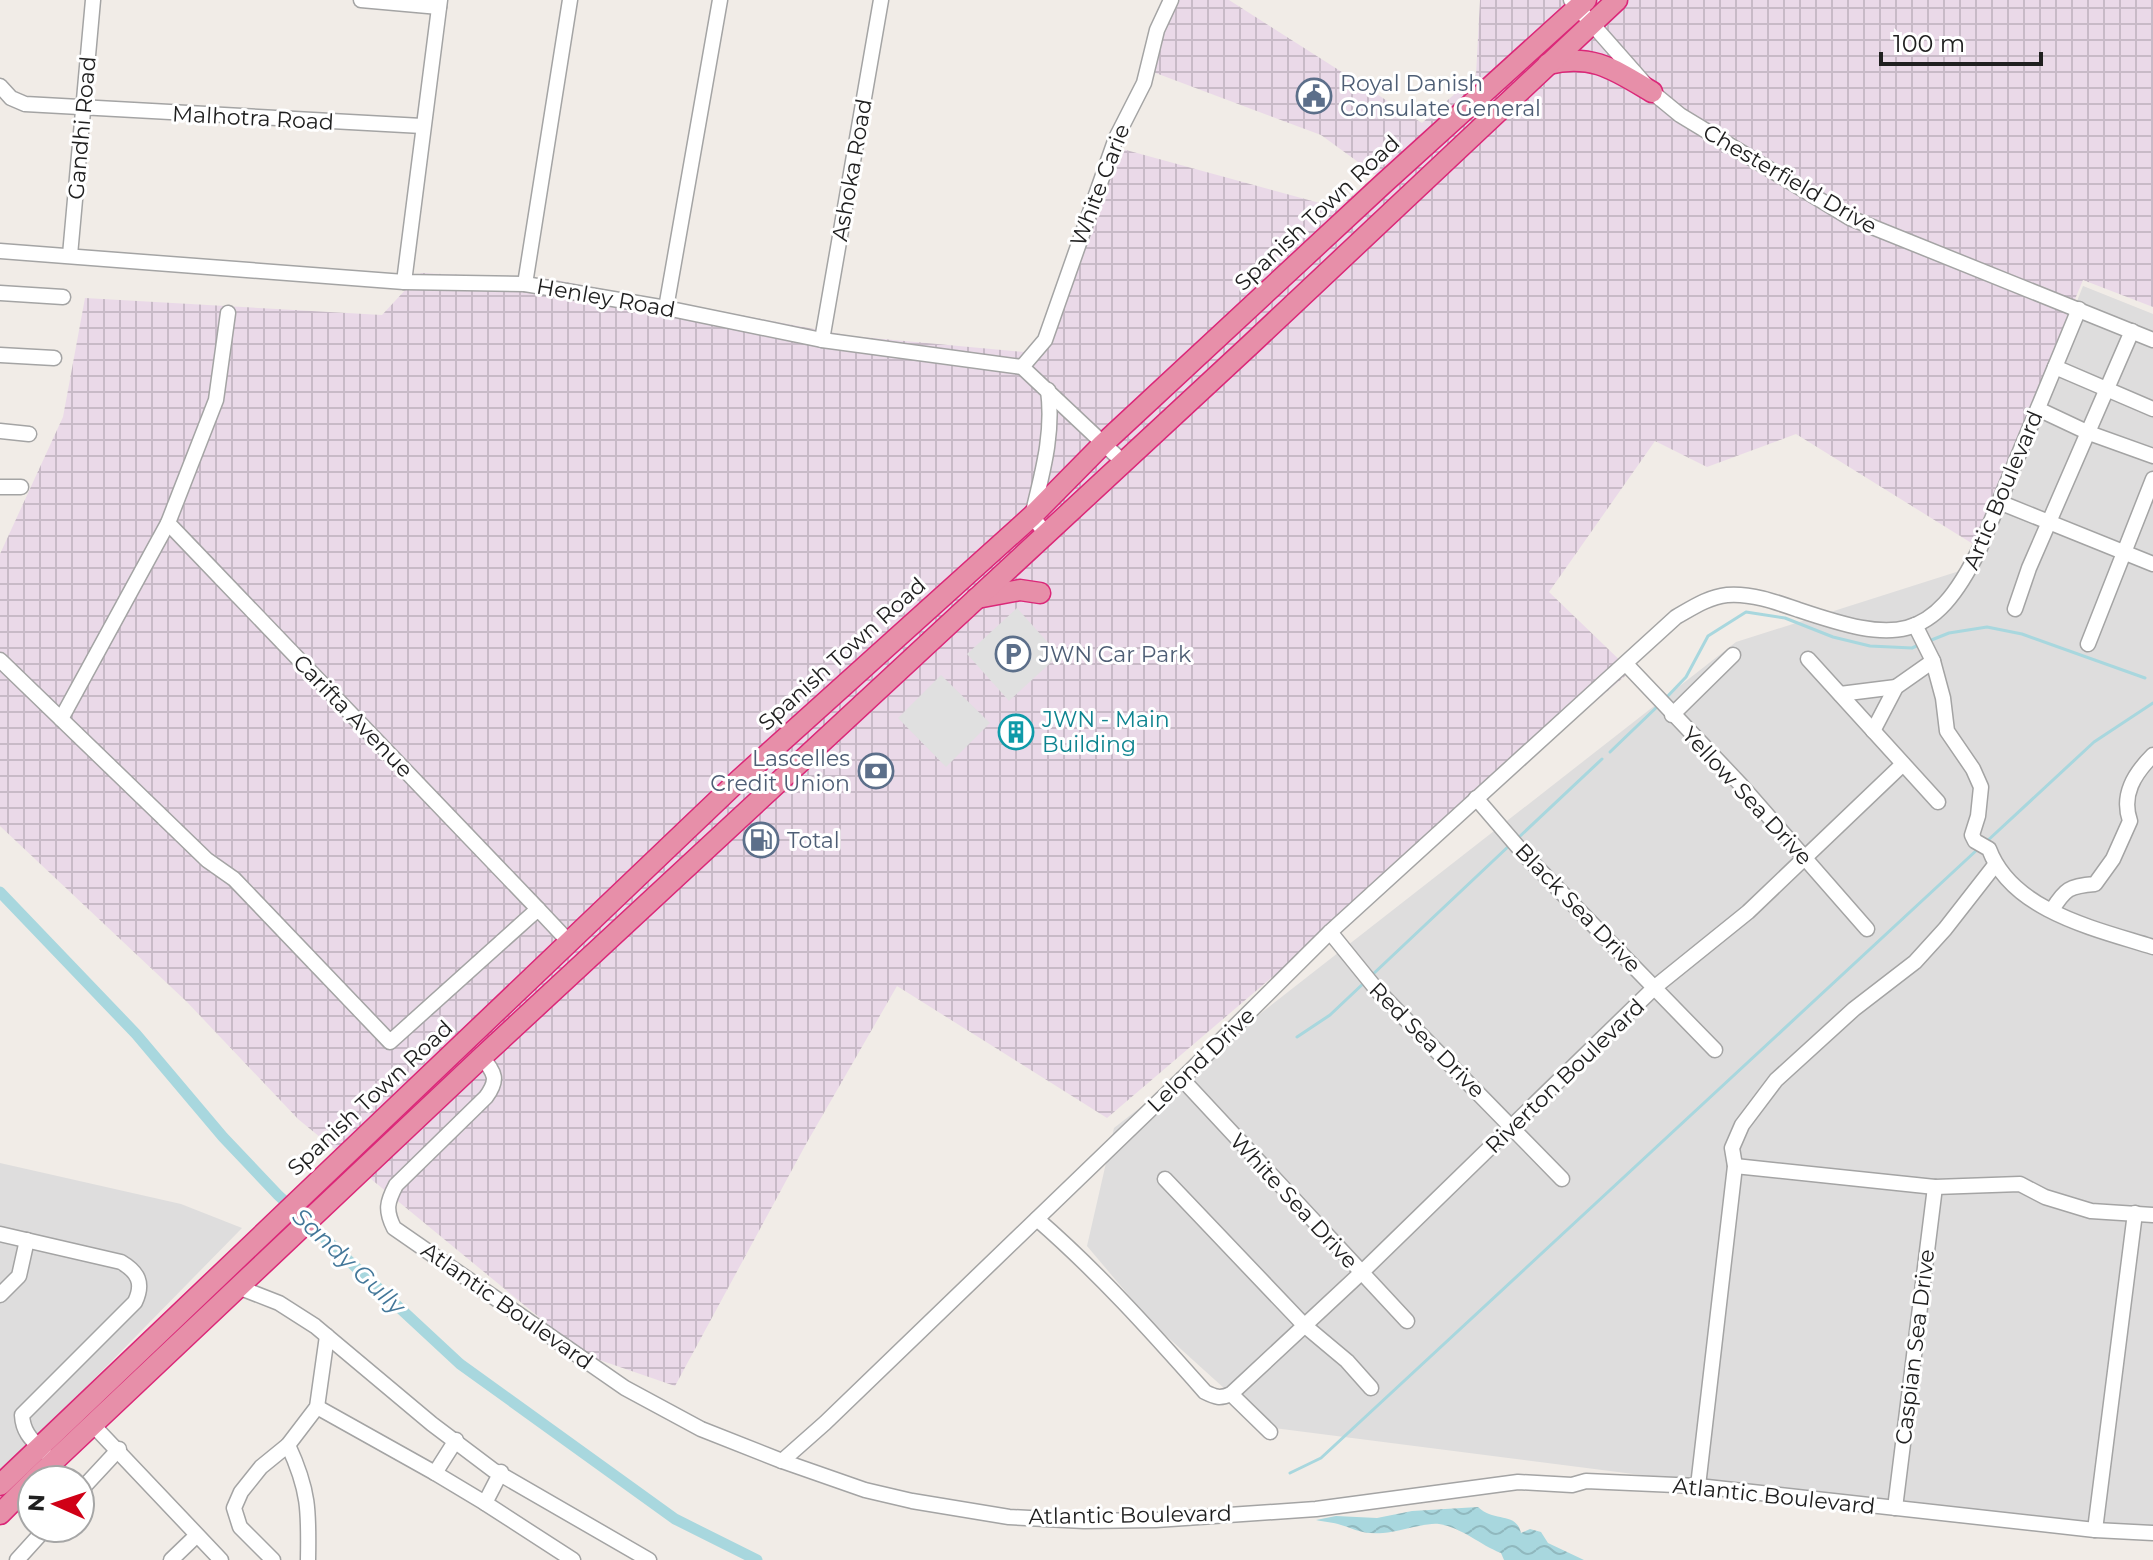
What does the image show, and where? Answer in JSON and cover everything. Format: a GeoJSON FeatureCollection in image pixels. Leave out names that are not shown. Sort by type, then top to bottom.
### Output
{"type":"FeatureCollection","features":[{"type":"Feature","properties":{"kind":"highway","name":"Spanish Town Road"},"geometry":{"type":"LineString","coordinates":[[0,1485],[92,1424],[1617,0]]}},
{"type":"Feature","properties":{"kind":"highway","name":"Spanish Town Road"},"geometry":{"type":"LineString","coordinates":[[41,1464],[45,1454],[230,1262],[739,780],[1032,516],[1103,444],[1578,2]]}},
{"type":"Feature","properties":{"kind":"highway"},"geometry":{"type":"LineString","coordinates":[[1547,65],[1566,60],[1589,61],[1614,70],[1652,92]]}},
{"type":"Feature","properties":{"kind":"highway"},"geometry":{"type":"LineString","coordinates":[[1241,317],[1251,320],[1375,220],[1385,219]]}},
{"type":"Feature","properties":{"kind":"highway"},"geometry":{"type":"LineString","coordinates":[[976,598],[1020,590],[1040,593]]}},
{"type":"Feature","properties":{"kind":"highway"},"geometry":{"type":"LineString","coordinates":[[739,780],[759,800]]}},
{"type":"Feature","properties":{"kind":"highway","name":"Spanish Town Road"},"geometry":{"type":"LineString","coordinates":[[0,1514],[16,1498]]}},
{"type":"Feature","properties":{"kind":"street","name":"Gandhi Road"},"geometry":{"type":"LineString","coordinates":[[70,255],[93,0]]}},
{"type":"Feature","properties":{"kind":"street"},"geometry":{"type":"LineString","coordinates":[[361,0],[440,3],[404,282]]}},
{"type":"Feature","properties":{"kind":"street"},"geometry":{"type":"LineString","coordinates":[[525,284],[570,0]]}},
{"type":"Feature","properties":{"kind":"street"},"geometry":{"type":"LineString","coordinates":[[666,308],[720,0]]}},
{"type":"Feature","properties":{"kind":"street","name":"Ashoka Road"},"geometry":{"type":"LineString","coordinates":[[822,340],[881,0]]}},
{"type":"Feature","properties":{"kind":"street","name":"White Carie"},"geometry":{"type":"LineString","coordinates":[[1022,367],[1045,340],[1116,138],[1144,83],[1157,30],[1171,0]]}},
{"type":"Feature","properties":{"kind":"street","name":"Chesterfield Drive"},"geometry":{"type":"LineString","coordinates":[[1578,2],[1591,25],[1652,92],[1680,115],[1862,225],[2153,340]]}},
{"type":"Feature","properties":{"kind":"street","name":"Malhotra Road"},"geometry":{"type":"LineString","coordinates":[[0,86],[11,98],[25,104],[422,126]]}},
{"type":"Feature","properties":{"kind":"street","name":"Henley Road"},"geometry":{"type":"LineString","coordinates":[[0,251],[404,282],[525,284],[666,308],[822,340],[1022,367]]}},
{"type":"Feature","properties":{"kind":"street"},"geometry":{"type":"LineString","coordinates":[[0,293],[63,297]]}},
{"type":"Feature","properties":{"kind":"street","name":"Artic Boulevard"},"geometry":{"type":"LineString","coordinates":[[1626,664],[1676,617],[1698,604],[1726,595],[1774,601],[1869,631],[1916,629],[1939,611],[1964,581],[2079,309]]}},
{"type":"Feature","properties":{"kind":"street"},"geometry":{"type":"LineString","coordinates":[[61,719],[168,523],[216,400],[228,313]]}},
{"type":"Feature","properties":{"kind":"street"},"geometry":{"type":"LineString","coordinates":[[2015,609],[2029,568],[2132,331]]}},
{"type":"Feature","properties":{"kind":"street"},"geometry":{"type":"LineString","coordinates":[[0,355],[54,358]]}},
{"type":"Feature","properties":{"kind":"street"},"geometry":{"type":"LineString","coordinates":[[1022,367],[1123,462]]}},
{"type":"Feature","properties":{"kind":"street"},"geometry":{"type":"LineString","coordinates":[[2055,367],[2153,409]]}},
{"type":"Feature","properties":{"kind":"street"},"geometry":{"type":"LineString","coordinates":[[1046,534],[1032,516],[1049,444],[1052,416],[1048,390]]}},
{"type":"Feature","properties":{"kind":"street"},"geometry":{"type":"LineString","coordinates":[[2038,409],[2089,433],[2153,456]]}},
{"type":"Feature","properties":{"kind":"street"},"geometry":{"type":"LineString","coordinates":[[0,431],[29,434]]}},
{"type":"Feature","properties":{"kind":"street"},"geometry":{"type":"LineString","coordinates":[[2088,644],[2153,479]]}},
{"type":"Feature","properties":{"kind":"street"},"geometry":{"type":"LineString","coordinates":[[0,487],[21,487]]}},
{"type":"Feature","properties":{"kind":"street"},"geometry":{"type":"LineString","coordinates":[[1999,502],[2153,564]]}},
{"type":"Feature","properties":{"kind":"street","name":"Carifta Avenue"},"geometry":{"type":"LineString","coordinates":[[168,523],[570,943]]}},
{"type":"Feature","properties":{"kind":"street"},"geometry":{"type":"LineString","coordinates":[[1916,629],[1930,656],[1943,698],[1947,731],[1973,769],[1981,787],[1972,835],[1995,865],[2032,900],[2075,922],[2153,947]]}},
{"type":"Feature","properties":{"kind":"street"},"geometry":{"type":"LineString","coordinates":[[1672,715],[1733,655]]}},
{"type":"Feature","properties":{"kind":"street"},"geometry":{"type":"LineString","coordinates":[[1873,731],[1896,687],[1930,656]]}},
{"type":"Feature","properties":{"kind":"street"},"geometry":{"type":"LineString","coordinates":[[1808,659],[1938,802]]}},
{"type":"Feature","properties":{"kind":"street"},"geometry":{"type":"LineString","coordinates":[[0,660],[207,860],[234,879],[390,1042],[538,909]]}},
{"type":"Feature","properties":{"kind":"street","name":"Yellow Sea Drive"},"geometry":{"type":"LineString","coordinates":[[1626,664],[1741,785],[1867,929]]}},
{"type":"Feature","properties":{"kind":"street","name":"Lelond Drive"},"geometry":{"type":"LineString","coordinates":[[782,1461],[1037,1219],[1330,932],[1626,664]]}},
{"type":"Feature","properties":{"kind":"street"},"geometry":{"type":"LineString","coordinates":[[1840,694],[1896,687]]}},
{"type":"Feature","properties":{"kind":"street"},"geometry":{"type":"LineString","coordinates":[[2052,910],[2063,892],[2077,885],[2095,884],[2106,871],[2130,821],[2124,805],[2127,793],[2153,755]]}},
{"type":"Feature","properties":{"kind":"street","name":"Riverton Boulevard"},"geometry":{"type":"LineString","coordinates":[[1231,1394],[1513,1128],[1655,987],[1748,912],[1903,764]]}},
{"type":"Feature","properties":{"kind":"street","name":"Black Sea Drive"},"geometry":{"type":"LineString","coordinates":[[1476,798],[1521,850],[1715,1050]]}},
{"type":"Feature","properties":{"kind":"street"},"geometry":{"type":"LineString","coordinates":[[1698,1486],[1735,1166],[1732,1148],[1742,1125],[1776,1080],[1854,1009],[1915,962],[1995,865]]}},
{"type":"Feature","properties":{"kind":"street","name":"Red Sea Drive"},"geometry":{"type":"LineString","coordinates":[[1330,932],[1377,990],[1562,1179]]}},
{"type":"Feature","properties":{"kind":"street","name":"Atlantic Boulevard"},"geometry":{"type":"LineString","coordinates":[[482,1057],[494,1072],[494,1086],[396,1185],[387,1202],[387,1214],[394,1228],[625,1388],[701,1429],[865,1490],[1009,1517],[1084,1521],[1156,1520],[1316,1509],[1518,1482],[1572,1485],[1586,1481],[1698,1486],[2095,1530],[2153,1533]]}},
{"type":"Feature","properties":{"kind":"street","name":"White Sea Drive"},"geometry":{"type":"LineString","coordinates":[[1182,1079],[1407,1321]]}},
{"type":"Feature","properties":{"kind":"street"},"geometry":{"type":"LineString","coordinates":[[1735,1166],[1935,1187],[2020,1184],[2045,1197],[2091,1211],[2153,1215]]}},
{"type":"Feature","properties":{"kind":"street"},"geometry":{"type":"LineString","coordinates":[[1165,1179],[1304,1325],[1347,1361],[1371,1388]]}},
{"type":"Feature","properties":{"kind":"street","name":"Caspian Sea Drive"},"geometry":{"type":"LineString","coordinates":[[1895,1508],[1935,1187]]}},
{"type":"Feature","properties":{"kind":"street"},"geometry":{"type":"LineString","coordinates":[[2095,1530],[2135,1213]]}},
{"type":"Feature","properties":{"kind":"street"},"geometry":{"type":"LineString","coordinates":[[1037,1219],[1122,1298],[1205,1392],[1214,1397],[1231,1394],[1270,1432]]}},
{"type":"Feature","properties":{"kind":"street"},"geometry":{"type":"LineString","coordinates":[[0,1234],[121,1262],[133,1269],[140,1280],[141,1291],[135,1302],[22,1415],[23,1427],[45,1454]]}},
{"type":"Feature","properties":{"kind":"street"},"geometry":{"type":"LineString","coordinates":[[0,1295],[19,1276],[27,1240]]}},
{"type":"Feature","properties":{"kind":"street"},"geometry":{"type":"LineString","coordinates":[[238,1287],[279,1303],[327,1336],[432,1424],[493,1470],[649,1560]]}},
{"type":"Feature","properties":{"kind":"street"},"geometry":{"type":"LineString","coordinates":[[273,1560],[240,1527],[234,1508],[241,1492],[261,1467],[288,1445],[317,1407],[327,1336]]}},
{"type":"Feature","properties":{"kind":"street"},"geometry":{"type":"LineString","coordinates":[[317,1407],[485,1503],[569,1559]]}},
{"type":"Feature","properties":{"kind":"street"},"geometry":{"type":"LineString","coordinates":[[92,1424],[221,1560]]}},
{"type":"Feature","properties":{"kind":"street"},"geometry":{"type":"LineString","coordinates":[[435,1473],[456,1440]]}},
{"type":"Feature","properties":{"kind":"street"},"geometry":{"type":"LineString","coordinates":[[288,1445],[306,1487],[308,1560]]}},
{"type":"Feature","properties":{"kind":"street"},"geometry":{"type":"LineString","coordinates":[[96,1474],[119,1449]]}},
{"type":"Feature","properties":{"kind":"street"},"geometry":{"type":"LineString","coordinates":[[485,1503],[501,1472]]}},
{"type":"Feature","properties":{"kind":"street"},"geometry":{"type":"LineString","coordinates":[[171,1560],[196,1536]]}},
{"type":"Feature","properties":{"kind":"street"},"geometry":{"type":"LineString","coordinates":[[17,1560],[32,1544]]}},
{"type":"Feature","properties":{"kind":"shaded area"},"geometry":{"type":"Polygon","coordinates":[[[1179,0],[1229,0],[1422,123],[1476,75],[1480,0],[2153,0],[2153,307],[2083,280],[1973,544],[1796,434],[1707,467],[1655,441],[1549,592],[1631,671],[1107,1118],[897,986],[806,1144],[675,1386],[585,1355],[298,1119],[187,1002],[0,826],[0,554],[63,417],[85,298],[382,315],[421,273],[550,279],[851,336],[1045,354],[1115,147],[1338,208],[1376,175],[1321,135],[1145,69],[1179,0]]]}},
{"type":"Feature","properties":{"kind":"shaded area"},"geometry":{"type":"Polygon","coordinates":[[[2083,286],[2153,314],[2153,1538],[2093,1533],[1267,1427],[1152,1323],[1087,1246],[1114,1128],[1736,642],[1972,567],[2083,286]]]}},
{"type":"Feature","properties":{"kind":"shaded area","name":"JWN Car Park"},"geometry":{"type":"Polygon","coordinates":[[[1017,608],[1059,655],[1009,701],[967,654],[1017,608]]]}},
{"type":"Feature","properties":{"kind":"shaded area"},"geometry":{"type":"Polygon","coordinates":[[[941,675],[990,723],[946,767],[898,718],[941,675]]]}},
{"type":"Feature","properties":{"kind":"shaded area"},"geometry":{"type":"Polygon","coordinates":[[[0,1163],[181,1204],[242,1228],[0,1475],[0,1163]]]}},
{"type":"Feature","properties":{"kind":"water"},"geometry":{"type":"Polygon","coordinates":[[[1478,1507],[1514,1522],[1521,1533],[1530,1529],[1541,1532],[1548,1543],[1584,1560],[1504,1560],[1501,1553],[1456,1529],[1439,1524],[1370,1533],[1316,1520],[1336,1516],[1377,1518],[1412,1511],[1478,1507]]]}},
{"type":"Feature","properties":{"kind":"waterway"},"geometry":{"type":"LineString","coordinates":[[1665,699],[1686,677],[1708,636],[1746,612],[1785,618],[1833,637],[1870,646],[1912,648],[1919,645]]}},
{"type":"Feature","properties":{"kind":"waterway"},"geometry":{"type":"LineString","coordinates":[[1929,641],[1949,633],[1987,627],[2022,634],[2145,678]]}},
{"type":"Feature","properties":{"kind":"waterway"},"geometry":{"type":"LineString","coordinates":[[1985,843],[2094,742],[2153,703]]}},
{"type":"Feature","properties":{"kind":"waterway"},"geometry":{"type":"LineString","coordinates":[[1610,752],[1660,704]]}},
{"type":"Feature","properties":{"kind":"waterway"},"geometry":{"type":"LineString","coordinates":[[1517,839],[1602,759]]}},
{"type":"Feature","properties":{"kind":"waterway"},"geometry":{"type":"LineString","coordinates":[[1371,976],[1511,844]]}},
{"type":"Feature","properties":{"kind":"waterway"},"geometry":{"type":"LineString","coordinates":[[1290,1473],[1321,1458],[1979,848]]}},
{"type":"Feature","properties":{"kind":"waterway","name":"Sandy Gully"},"geometry":{"type":"LineString","coordinates":[[0,892],[136,1034],[223,1137],[278,1195],[460,1364],[675,1519],[757,1560]]}},
{"type":"Feature","properties":{"kind":"waterway"},"geometry":{"type":"LineString","coordinates":[[1297,1037],[1330,1015],[1366,981]]}},
{"type":"Feature","properties":{"kind":"place","name":"Royal Danish Consulate General"},"geometry":{"type":"Point","coordinates":[1314,96]}},
{"type":"Feature","properties":{"kind":"place","name":"JWN Car Park"},"geometry":{"type":"Point","coordinates":[1013,654]}},
{"type":"Feature","properties":{"kind":"place","name":"JWN - Main Building"},"geometry":{"type":"Point","coordinates":[1016,732]}},
{"type":"Feature","properties":{"kind":"place","name":"Lascelles Credit Union"},"geometry":{"type":"Point","coordinates":[876,771]}},
{"type":"Feature","properties":{"kind":"place","name":"Total"},"geometry":{"type":"Point","coordinates":[761,840]}}]}
